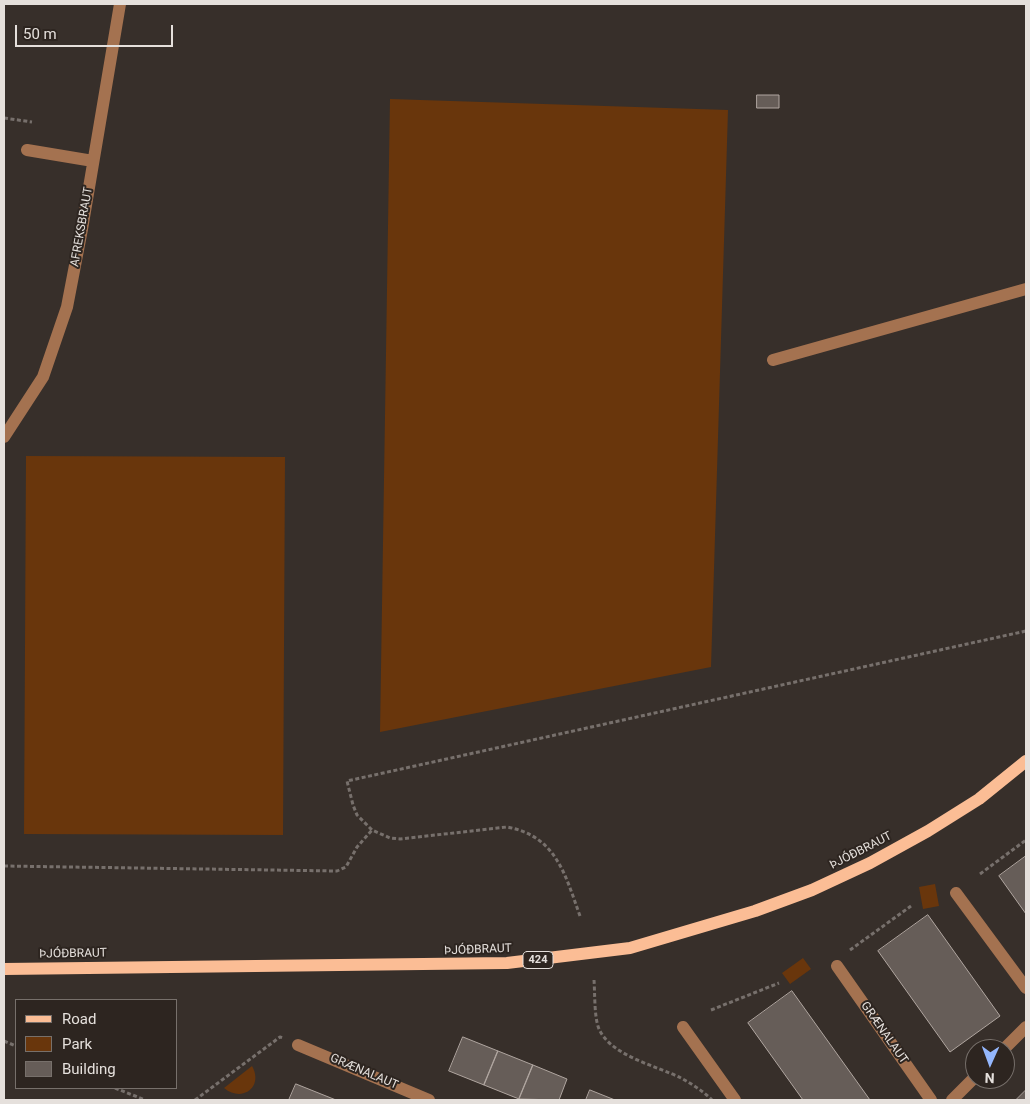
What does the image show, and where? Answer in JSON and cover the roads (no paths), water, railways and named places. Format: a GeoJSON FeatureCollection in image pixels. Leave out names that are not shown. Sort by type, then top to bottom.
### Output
{"type":"FeatureCollection","features":[{"type":"Feature","properties":{"kind":"main road","name":"ÞJÓÐBRAUT"},"geometry":{"type":"LineString","coordinates":[[4,969],[507,963],[630,948],[755,911],[812,890],[870,864],[979,799],[1026,761]]}},
{"type":"Feature","properties":{"kind":"street","name":"AFREKSBRAUT"},"geometry":{"type":"LineString","coordinates":[[4,437],[43,377],[67,307],[120,4]]}},
{"type":"Feature","properties":{"kind":"street"},"geometry":{"type":"LineString","coordinates":[[27,150],[93,161]]}},
{"type":"Feature","properties":{"kind":"street"},"geometry":{"type":"LineString","coordinates":[[773,360],[1026,290]]}},
{"type":"Feature","properties":{"kind":"street"},"geometry":{"type":"LineString","coordinates":[[956,893],[1026,988]]}},
{"type":"Feature","properties":{"kind":"street","name":"GRÆNALAUT"},"geometry":{"type":"LineString","coordinates":[[837,966],[931,1100]]}},
{"type":"Feature","properties":{"kind":"street"},"geometry":{"type":"LineString","coordinates":[[683,1027],[735,1100]]}},
{"type":"Feature","properties":{"kind":"street"},"geometry":{"type":"LineString","coordinates":[[1014,1039],[1026,1027]]}},
{"type":"Feature","properties":{"kind":"street","name":"GRÆNALAUT"},"geometry":{"type":"LineString","coordinates":[[298,1045],[429,1100]]}},
{"type":"Feature","properties":{"kind":"street"},"geometry":{"type":"LineString","coordinates":[[952,1100],[965,1087]]}}]}
